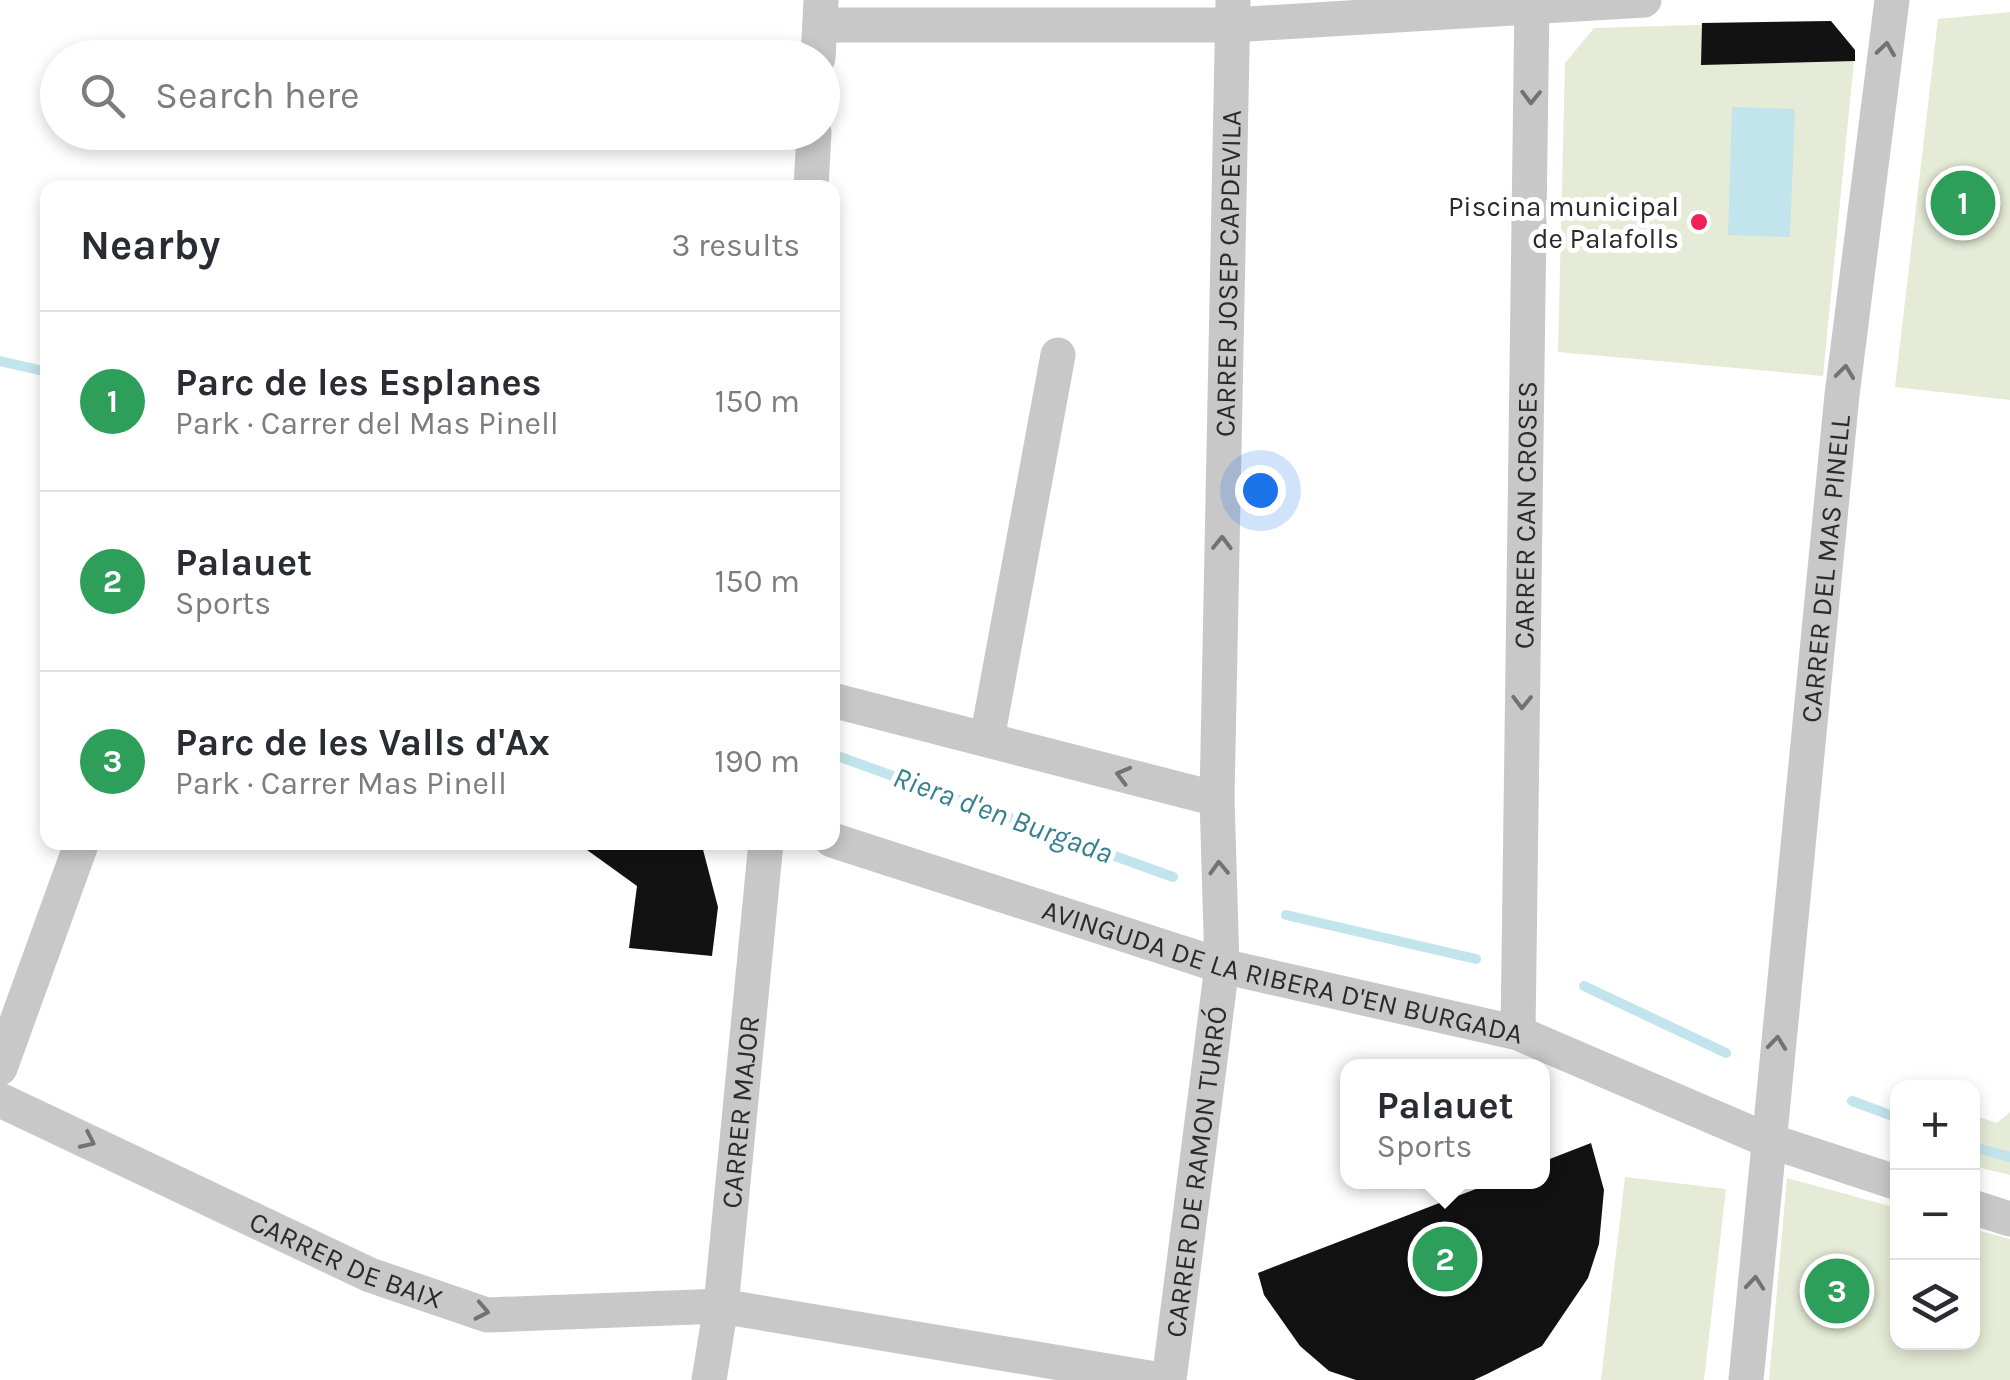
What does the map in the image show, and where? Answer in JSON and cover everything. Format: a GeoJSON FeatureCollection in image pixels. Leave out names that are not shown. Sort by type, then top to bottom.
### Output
{"type":"FeatureCollection","features":[{"type":"Feature","properties":{"kind":"street"},"geometry":{"type":"LineString","coordinates":[[820,28],[1644,0]]}},
{"type":"Feature","properties":{"kind":"street","name":"CARRER DEL MAS PINELL"},"geometry":{"type":"LineString","coordinates":[[1746,1380],[1842,395],[1892,0]]}},
{"type":"Feature","properties":{"kind":"street","name":"CARRER CAN CROSES"},"geometry":{"type":"LineString","coordinates":[[1518,1033],[1532,4]]}},
{"type":"Feature","properties":{"kind":"street","name":"CARRER JOSEP CAPDEVILA"},"geometry":{"type":"LineString","coordinates":[[1222,966],[1218,799],[1232,12]]}},
{"type":"Feature","properties":{"kind":"street"},"geometry":{"type":"LineString","coordinates":[[811,180],[813,150]]}},
{"type":"Feature","properties":{"kind":"street"},"geometry":{"type":"LineString","coordinates":[[986,739],[1058,355]]}},
{"type":"Feature","properties":{"kind":"street"},"geometry":{"type":"LineString","coordinates":[[840,702],[1218,799]]}},
{"type":"Feature","properties":{"kind":"street","name":"AVINGUDA DE LA RIBERA D'EN BURGADA"},"geometry":{"type":"LineString","coordinates":[[840,843],[1222,966],[1518,1033],[1767,1140],[1890,1180]]}},
{"type":"Feature","properties":{"kind":"street"},"geometry":{"type":"LineString","coordinates":[[0,1068],[79,850]]}},
{"type":"Feature","properties":{"kind":"street","name":"CARRER MAJOR"},"geometry":{"type":"LineString","coordinates":[[709,1380],[721,1306],[765,850]]}},
{"type":"Feature","properties":{"kind":"street","name":"CARRER DE RAMON TURRÓ"},"geometry":{"type":"LineString","coordinates":[[1169,1380],[1222,966]]}},
{"type":"Feature","properties":{"kind":"street","name":"CARRER DE BAIX"},"geometry":{"type":"LineString","coordinates":[[0,1100],[370,1275],[487,1315],[721,1306],[1161,1380]]}},
{"type":"Feature","properties":{"kind":"street"},"geometry":{"type":"LineString","coordinates":[[1980,1210],[2010,1219]]}},
{"type":"Feature","properties":{"kind":"green space"},"geometry":{"type":"Polygon","coordinates":[[[2010,12],[2010,400],[1895,387],[1938,19],[2010,12]]]}},
{"type":"Feature","properties":{"kind":"green space","name":"Piscina municipal de Palafolls"},"geometry":{"type":"Polygon","coordinates":[[[1831,21],[1855,50],[1823,376],[1558,352],[1565,63],[1594,28],[1831,21]]]}},
{"type":"Feature","properties":{"kind":"green space"},"geometry":{"type":"Polygon","coordinates":[[[2010,1112],[2010,1175],[1980,1168],[1980,1117],[1997,1123],[2010,1112]]]}},
{"type":"Feature","properties":{"kind":"green space"},"geometry":{"type":"Polygon","coordinates":[[[1625,1177],[1726,1189],[1704,1380],[1601,1380],[1625,1177]]]}},
{"type":"Feature","properties":{"kind":"green space"},"geometry":{"type":"Polygon","coordinates":[[[1787,1178],[1890,1206],[1890,1350],[1980,1350],[1980,1231],[2010,1239],[2010,1380],[1769,1380],[1787,1178]]]}},
{"type":"Feature","properties":{"kind":"water"},"geometry":{"type":"Polygon","coordinates":[[[1732,107],[1795,109],[1790,237],[1728,235],[1732,107]]]}},
{"type":"Feature","properties":{"kind":"building"},"geometry":{"type":"Polygon","coordinates":[[[1831,21],[1855,50],[1855,61],[1701,65],[1702,23],[1831,21]]]}},
{"type":"Feature","properties":{"kind":"building"},"geometry":{"type":"Polygon","coordinates":[[[587,850],[703,850],[718,907],[712,956],[629,948],[637,886],[587,850]]]}},
{"type":"Feature","properties":{"kind":"building"},"geometry":{"type":"Polygon","coordinates":[[[1591,1143],[1604,1190],[1599,1244],[1588,1278],[1542,1346],[1487,1374],[1474,1380],[1356,1380],[1329,1371],[1300,1346],[1264,1295],[1258,1273],[1476,1189],[1550,1189],[1550,1159],[1591,1143]]]}},
{"type":"Feature","properties":{"kind":"waterway","name":"Riera d'en Burgada"},"geometry":{"type":"LineString","coordinates":[[0,361],[40,370]]}},
{"type":"Feature","properties":{"kind":"waterway","name":"Riera d'en Burgada"},"geometry":{"type":"LineString","coordinates":[[840,757],[1173,877]]}},
{"type":"Feature","properties":{"kind":"waterway","name":"Riera d'en Burgada"},"geometry":{"type":"LineString","coordinates":[[1286,915],[1476,959]]}},
{"type":"Feature","properties":{"kind":"waterway","name":"Riera d'en Burgada"},"geometry":{"type":"LineString","coordinates":[[1584,986],[1726,1053]]}},
{"type":"Feature","properties":{"kind":"waterway","name":"Riera d'en Burgada"},"geometry":{"type":"LineString","coordinates":[[1852,1101],[1890,1115]]}},
{"type":"Feature","properties":{"kind":"waterway","name":"Riera d'en Burgada"},"geometry":{"type":"LineString","coordinates":[[1980,1149],[2010,1157]]}},
{"type":"Feature","properties":{"kind":"place","name":"Parc de les Esplanes"},"geometry":{"type":"Point","coordinates":[1963,203]}},
{"type":"Feature","properties":{"kind":"place","name":"Piscina municipal de Palafolls"},"geometry":{"type":"Point","coordinates":[1699,222]}},
{"type":"Feature","properties":{"kind":"place","name":"Palauet"},"geometry":{"type":"Point","coordinates":[1445,1259]}},
{"type":"Feature","properties":{"kind":"place","name":"Parc de les Valls d'Ax"},"geometry":{"type":"Point","coordinates":[1837,1291]}}]}
